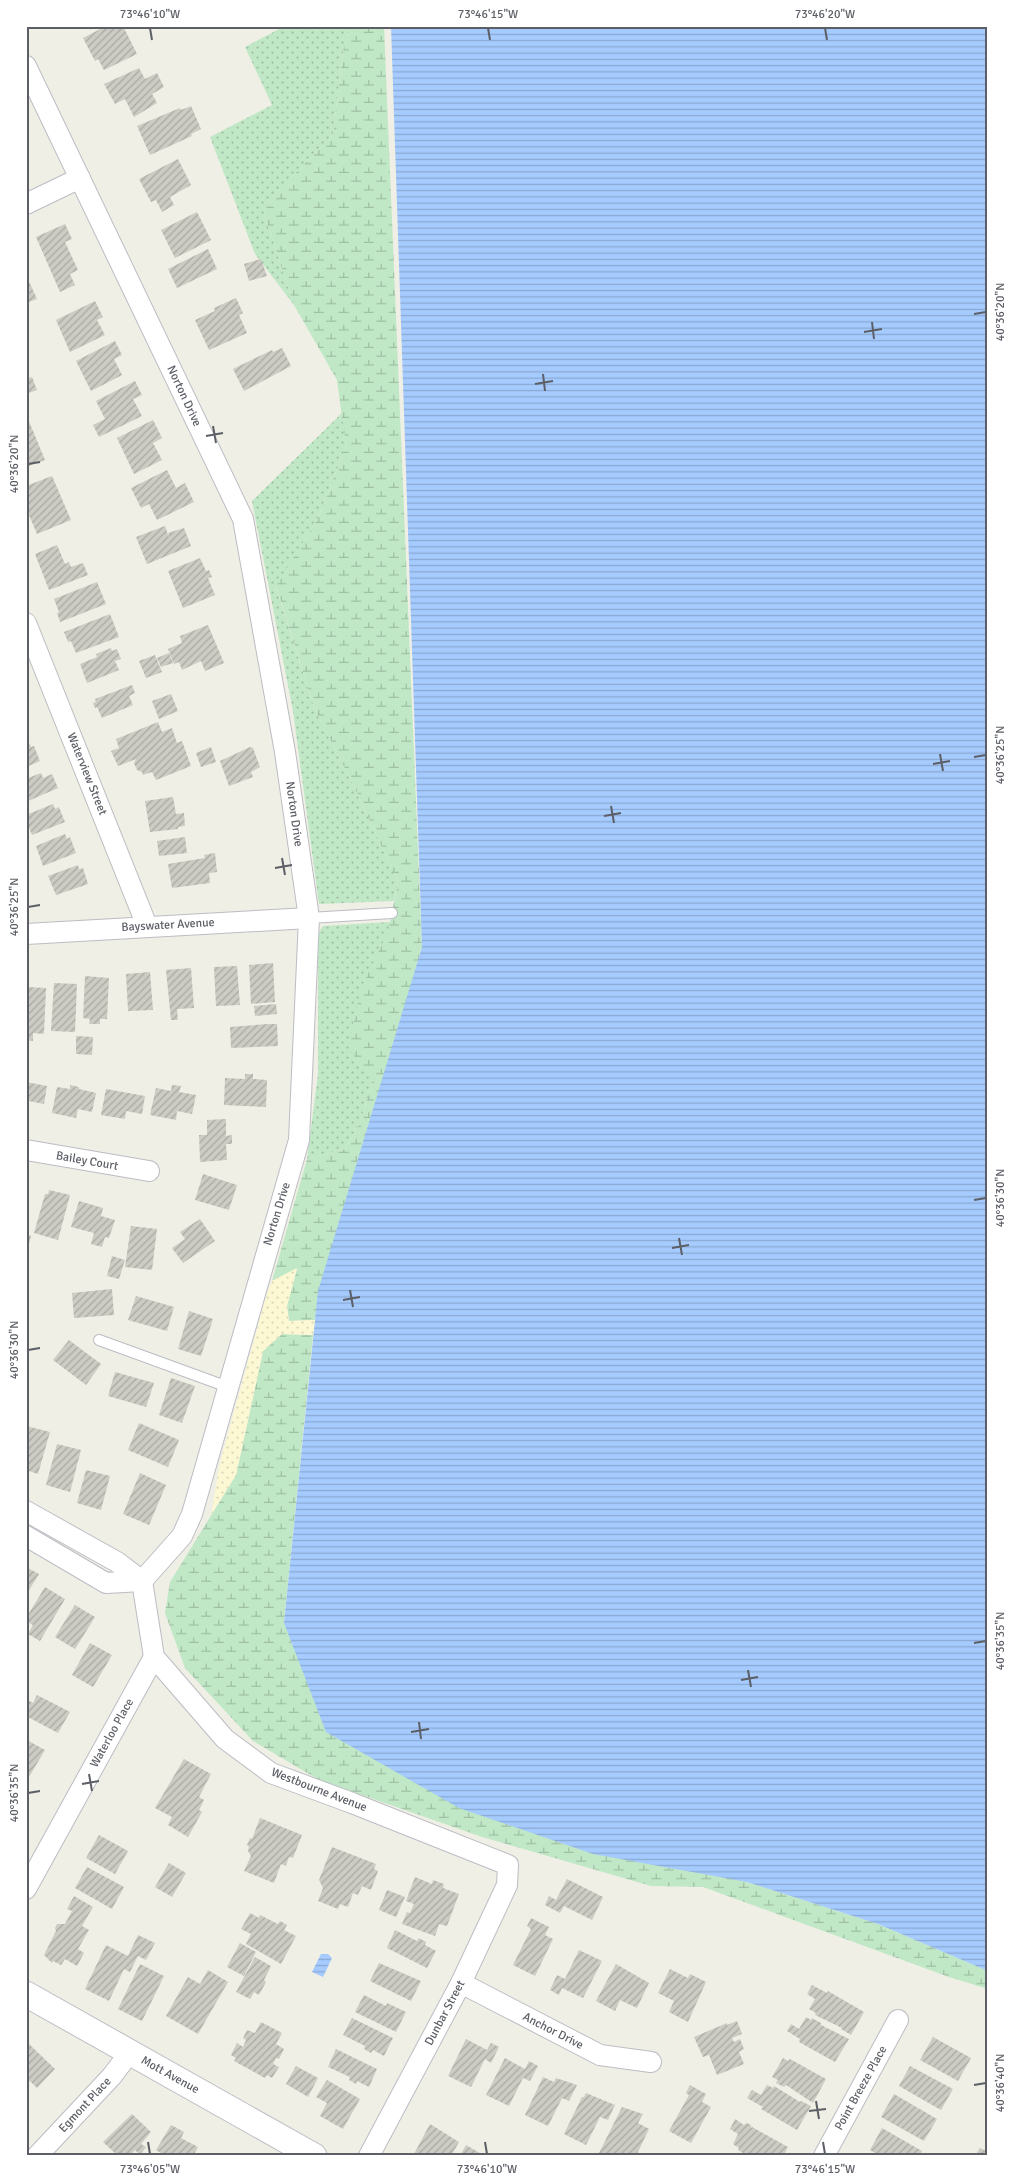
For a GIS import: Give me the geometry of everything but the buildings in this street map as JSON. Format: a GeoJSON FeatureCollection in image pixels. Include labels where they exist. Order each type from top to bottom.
{"type":"FeatureCollection","features":[{"type":"Feature","properties":{"kind":"street","name":"Norton Drive"},"geometry":{"type":"LineString","coordinates":[[26,66],[243,519],[285,752],[309,918],[299,1140],[194,1506],[182,1536],[142,1581]]}},
{"type":"Feature","properties":{"kind":"street"},"geometry":{"type":"LineString","coordinates":[[26,204],[80,178]]}},
{"type":"Feature","properties":{"kind":"street","name":"Waterview Street"},"geometry":{"type":"LineString","coordinates":[[26,623],[147,926]]}},
{"type":"Feature","properties":{"kind":"street","name":"Bayswater Avenue"},"geometry":{"type":"LineString","coordinates":[[26,934],[309,918]]}},
{"type":"Feature","properties":{"kind":"street","name":"Bailey Court"},"geometry":{"type":"LineString","coordinates":[[26,1150],[149,1171]]}},
{"type":"Feature","properties":{"kind":"street"},"geometry":{"type":"LineString","coordinates":[[26,1511],[117,1562],[142,1581],[154,1657]]}},
{"type":"Feature","properties":{"kind":"street"},"geometry":{"type":"LineString","coordinates":[[26,1536],[106,1583],[142,1581]]}},
{"type":"Feature","properties":{"kind":"street","name":"Westbourne Avenue"},"geometry":{"type":"LineString","coordinates":[[154,1657],[225,1740],[271,1773],[352,1802],[508,1864]]}},
{"type":"Feature","properties":{"kind":"street","name":"Waterloo Place"},"geometry":{"type":"LineString","coordinates":[[26,1889],[154,1657]]}},
{"type":"Feature","properties":{"kind":"street","name":"Dunbar Street"},"geometry":{"type":"LineString","coordinates":[[369,2156],[461,1983],[506,1885],[508,1864]]}},
{"type":"Feature","properties":{"kind":"street","name":"Anchor Drive"},"geometry":{"type":"LineString","coordinates":[[461,1983],[600,2055],[651,2062]]}},
{"type":"Feature","properties":{"kind":"street","name":"Mott Avenue"},"geometry":{"type":"LineString","coordinates":[[26,1994],[314,2156]]}},
{"type":"Feature","properties":{"kind":"street","name":"Point Breeze Place"},"geometry":{"type":"LineString","coordinates":[[824,2156],[898,2020]]}},
{"type":"Feature","properties":{"kind":"street","name":"Egmont Place"},"geometry":{"type":"LineString","coordinates":[[37,2156],[112,2076],[130,2052]]}},
{"type":"Feature","properties":{"kind":"lane"},"geometry":{"type":"LineString","coordinates":[[309,918],[392,913]]}},
{"type":"Feature","properties":{"kind":"lane"},"geometry":{"type":"LineString","coordinates":[[99,1340],[228,1387]]}},
{"type":"Feature","properties":{"kind":"green space"},"geometry":{"type":"Polygon","coordinates":[[[285,26],[350,26],[343,51],[333,135],[278,191],[264,214],[294,305],[255,254],[210,137],[272,105],[245,47],[285,26]]]}},
{"type":"Feature","properties":{"kind":"green space"},"geometry":{"type":"Polygon","coordinates":[[[350,26],[384,26],[422,947],[315,1320],[289,1321],[287,1306],[297,1269],[272,1281],[307,1159],[345,1149],[360,1123],[373,1080],[348,1048],[361,988],[388,932],[398,882],[351,780],[315,710],[276,586],[318,518],[346,447],[337,380],[294,305],[264,214],[278,191],[333,135],[343,51],[350,26]]]}},
{"type":"Feature","properties":{"kind":"green space"},"geometry":{"type":"Polygon","coordinates":[[[342,413],[346,447],[318,518],[276,587],[315,710],[351,780],[398,882],[394,901],[319,904],[293,711],[252,501],[342,413]]]}},
{"type":"Feature","properties":{"kind":"green space"},"geometry":{"type":"Polygon","coordinates":[[[390,922],[373,1080],[360,1123],[345,1149],[307,1159],[318,1074],[318,933],[323,926],[390,922]]]}},
{"type":"Feature","properties":{"kind":"green space"},"geometry":{"type":"Polygon","coordinates":[[[282,1334],[313,1335],[284,1623],[747,1882],[878,1924],[988,1971],[988,1989],[949,1977],[703,1887],[651,1886],[482,1837],[319,1780],[253,1741],[185,1668],[165,1613],[170,1582],[236,1475],[263,1351],[282,1334]]]}},
{"type":"Feature","properties":{"kind":"sand"},"geometry":{"type":"Polygon","coordinates":[[[297,1268],[287,1306],[289,1321],[315,1320],[313,1335],[282,1334],[263,1351],[236,1475],[211,1515],[220,1463],[267,1293],[272,1281],[297,1268]]]}},
{"type":"Feature","properties":{"kind":"water"},"geometry":{"type":"Polygon","coordinates":[[[391,26],[988,26],[988,1971],[878,1924],[747,1882],[593,1854],[459,1808],[326,1732],[284,1623],[318,1291],[422,947],[391,26]]]}},
{"type":"Feature","properties":{"kind":"water"},"geometry":{"type":"Polygon","coordinates":[[[321,1954],[328,1954],[332,1958],[323,1977],[312,1972],[321,1954]]]}}]}
